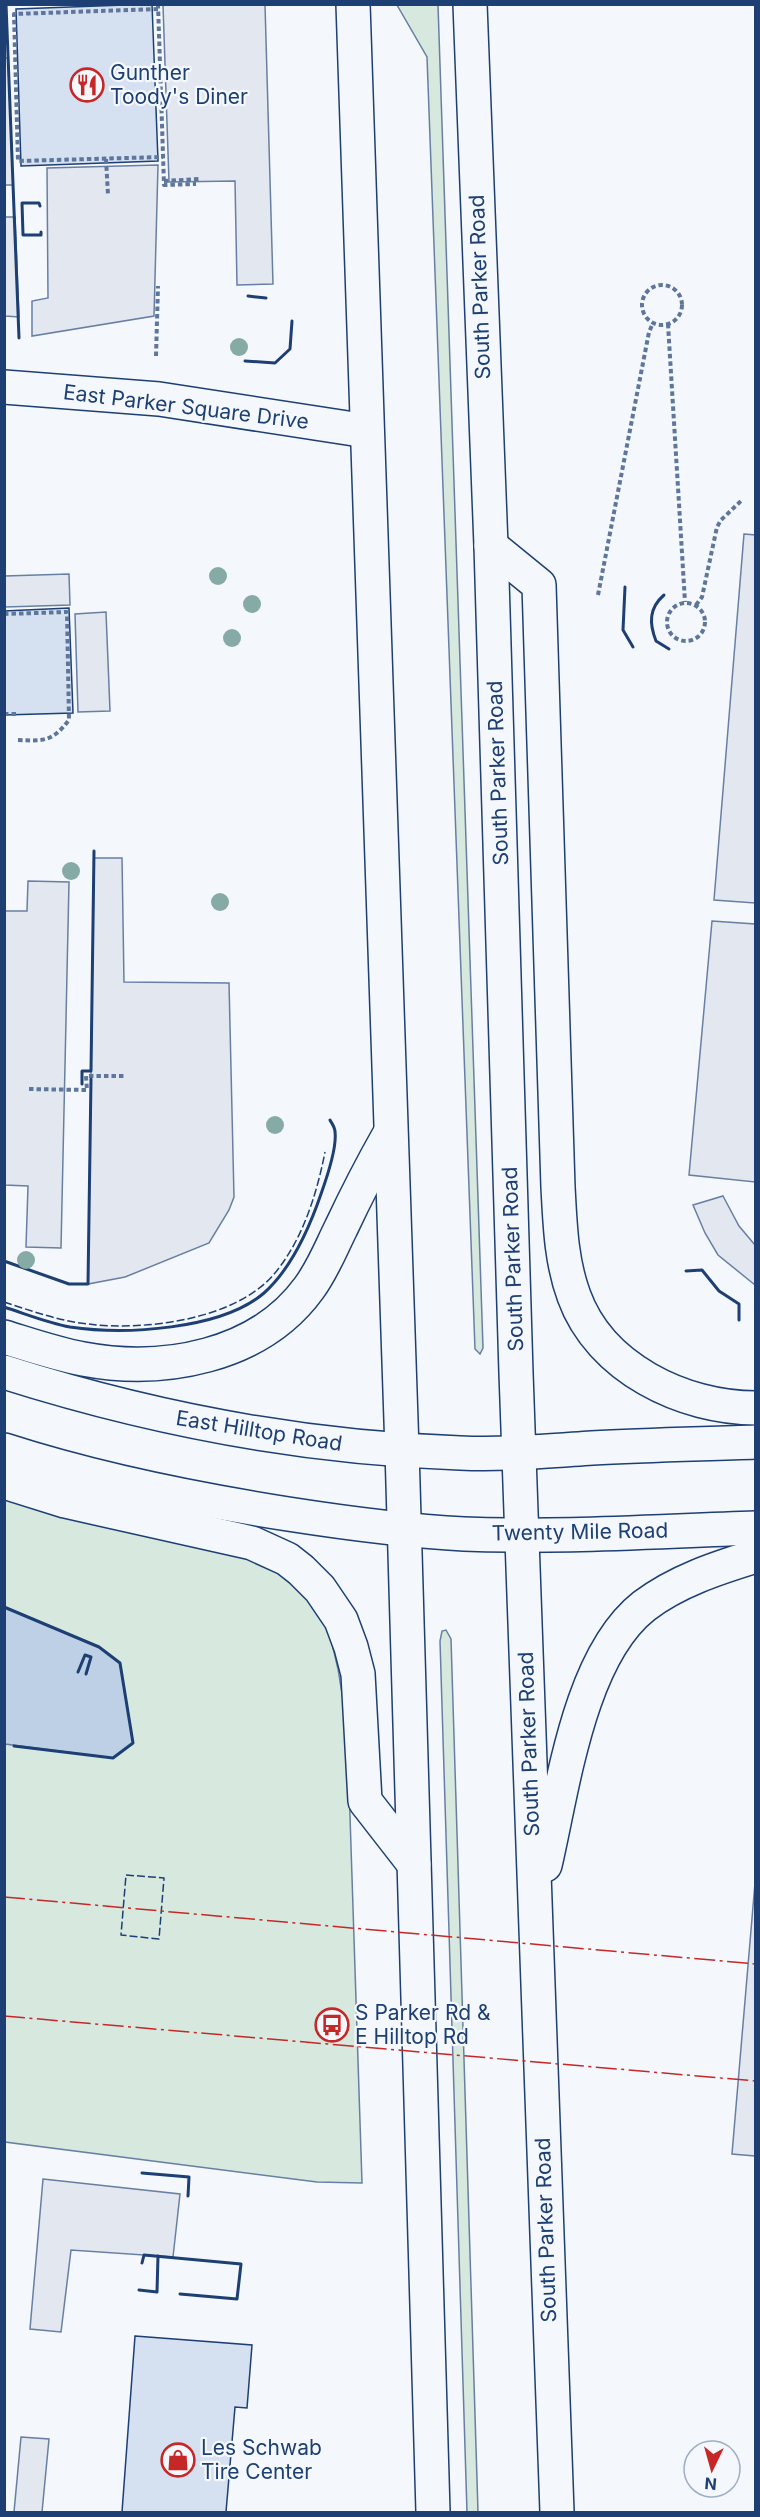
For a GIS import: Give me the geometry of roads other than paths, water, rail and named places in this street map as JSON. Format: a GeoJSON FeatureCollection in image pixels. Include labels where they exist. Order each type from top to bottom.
{"type":"FeatureCollection","features":[{"type":"Feature","properties":{"kind":"main road"},"geometry":{"type":"LineString","coordinates":[[352,4],[402,1450],[433,2512]]}},
{"type":"Feature","properties":{"kind":"main road","name":"South Parker Road"},"geometry":{"type":"LineString","coordinates":[[470,4],[491,546],[519,1453],[557,2512]]}},
{"type":"Feature","properties":{"kind":"main road","name":"East Parker Square Drive"},"geometry":{"type":"LineString","coordinates":[[4,387],[159,399],[367,431]]}},
{"type":"Feature","properties":{"kind":"main road"},"geometry":{"type":"LineString","coordinates":[[491,546],[539,585],[558,1187],[562,1244],[571,1288],[592,1331],[616,1357],[638,1373],[685,1396],[713,1404],[756,1408]]}},
{"type":"Feature","properties":{"kind":"main road"},"geometry":{"type":"LineString","coordinates":[[4,1337],[82,1359],[125,1364],[167,1363],[202,1356],[254,1337],[294,1307],[310,1287],[325,1263],[390,1133]]}},
{"type":"Feature","properties":{"kind":"main road","name":"East Hilltop Road"},"geometry":{"type":"LineString","coordinates":[[4,1372],[128,1408],[214,1427],[402,1450],[519,1453]]}},
{"type":"Feature","properties":{"kind":"main road"},"geometry":{"type":"LineString","coordinates":[[519,1453],[756,1442]]}},
{"type":"Feature","properties":{"kind":"main road"},"geometry":{"type":"LineString","coordinates":[[4,1450],[113,1481],[196,1500],[404,1528]]}},
{"type":"Feature","properties":{"kind":"main road"},"geometry":{"type":"LineString","coordinates":[[4,1482],[64,1501],[252,1543],[287,1559],[307,1576],[320,1589],[340,1620],[358,1674],[365,1801],[414,1864]]}},
{"type":"Feature","properties":{"kind":"main road","name":"Twenty Mile Road"},"geometry":{"type":"LineString","coordinates":[[404,1528],[465,1534],[756,1528]]}},
{"type":"Feature","properties":{"kind":"main road"},"geometry":{"type":"LineString","coordinates":[[535,1911],[575,1733],[602,1657],[615,1637],[644,1606],[701,1574],[756,1556]]}},
{"type":"Feature","properties":{"kind":"water"},"geometry":{"type":"Polygon","coordinates":[[[5,1607],[99,1647],[120,1663],[133,1743],[113,1758],[5,1744],[5,1607]]]}},
{"type":"Feature","properties":{"kind":"place","name":"Gunther Toody's Diner"},"geometry":{"type":"Point","coordinates":[87,85]}},
{"type":"Feature","properties":{"kind":"place","name":"S Parker Rd & E Hilltop Rd"},"geometry":{"type":"Point","coordinates":[332,2025]}},
{"type":"Feature","properties":{"kind":"place","name":"Les Schwab Tire Center"},"geometry":{"type":"Point","coordinates":[178,2460]}}]}
